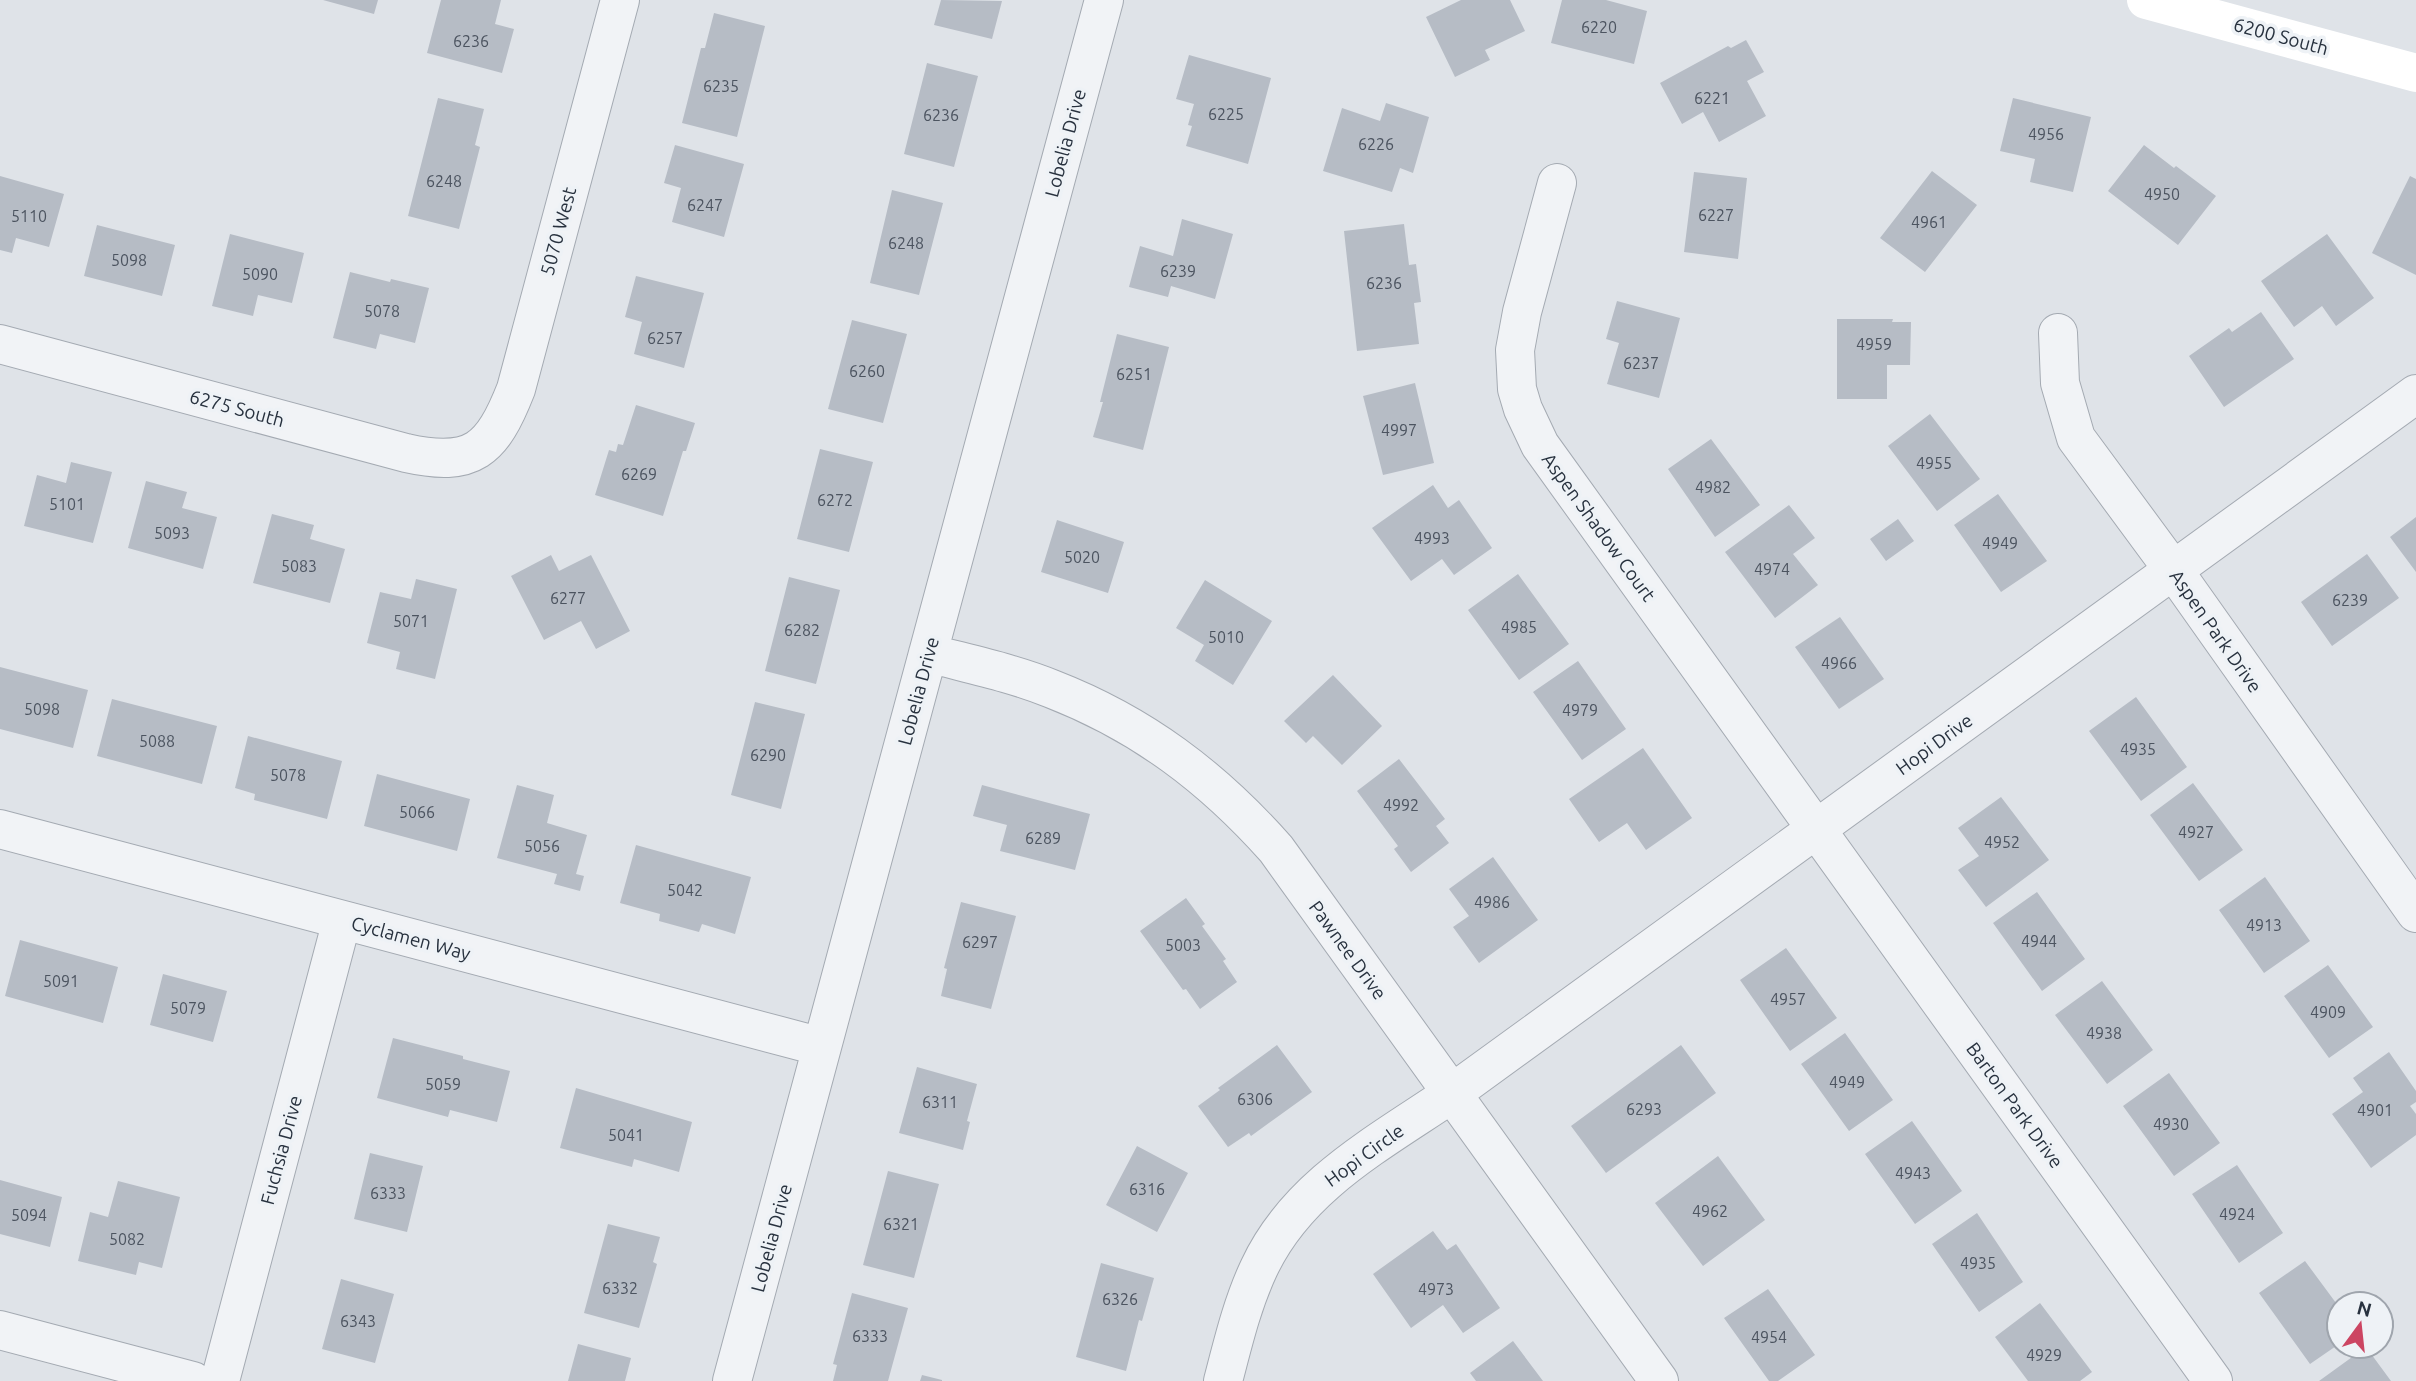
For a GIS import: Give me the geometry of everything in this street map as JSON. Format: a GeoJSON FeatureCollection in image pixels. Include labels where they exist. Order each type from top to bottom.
{"type":"FeatureCollection","features":[{"type":"Feature","properties":{"kind":"main road","name":"6200 South"},"geometry":{"type":"LineString","coordinates":[[2146,0],[2416,73]]}},
{"type":"Feature","properties":{"kind":"street","name":"5070 West"},"geometry":{"type":"LineString","coordinates":[[475,452],[491,438],[502,423],[516,389],[620,0]]}},
{"type":"Feature","properties":{"kind":"street","name":"Lobelia Drive"},"geometry":{"type":"LineString","coordinates":[[732,1381],[1104,0]]}},
{"type":"Feature","properties":{"kind":"street","name":"Aspen Shadow Court"},"geometry":{"type":"LineString","coordinates":[[1557,183],[1516,341],[1515,370],[1523,409],[1540,445],[1817,829]]}},
{"type":"Feature","properties":{"kind":"street","name":"Aspen Park Drive"},"geometry":{"type":"LineString","coordinates":[[2057,333],[2060,383],[2076,438],[2174,571],[2416,913]]}},
{"type":"Feature","properties":{"kind":"street","name":"6275 South"},"geometry":{"type":"LineString","coordinates":[[0,344],[422,457],[458,457],[475,452]]}},
{"type":"Feature","properties":{"kind":"street","name":"Hopi Drive"},"geometry":{"type":"LineString","coordinates":[[1451,1094],[2416,394]]}},
{"type":"Feature","properties":{"kind":"street","name":"Pawnee Drive"},"geometry":{"type":"LineString","coordinates":[[928,653],[1049,687],[1092,706],[1134,728],[1210,782],[1245,814],[1276,849],[1659,1381]]}},
{"type":"Feature","properties":{"kind":"street","name":"Barton Park Drive"},"geometry":{"type":"LineString","coordinates":[[1817,829],[2213,1381]]}},
{"type":"Feature","properties":{"kind":"street","name":"Cyclamen Way"},"geometry":{"type":"LineString","coordinates":[[0,830],[822,1046]]}},
{"type":"Feature","properties":{"kind":"street","name":"Fuchsia Drive"},"geometry":{"type":"LineString","coordinates":[[220,1381],[342,920]]}},
{"type":"Feature","properties":{"kind":"street","name":"Hopi Circle"},"geometry":{"type":"LineString","coordinates":[[1223,1381],[1248,1292],[1273,1242],[1292,1217],[1312,1193],[1336,1172],[1451,1094]]}},
{"type":"Feature","properties":{"kind":"street"},"geometry":{"type":"LineString","coordinates":[[0,1330],[193,1381]]}},
{"type":"Feature","properties":{"kind":"building"},"geometry":{"type":"Polygon","coordinates":[[[323,0],[378,0],[374,14],[323,0]]]}},
{"type":"Feature","properties":{"kind":"building"},"geometry":{"type":"Polygon","coordinates":[[[441,0],[501,0],[495,24],[514,29],[502,73],[427,53],[441,0]]]}},
{"type":"Feature","properties":{"kind":"building"},"geometry":{"type":"Polygon","coordinates":[[[941,0],[1002,1],[992,39],[934,25],[941,0]]]}},
{"type":"Feature","properties":{"kind":"building"},"geometry":{"type":"Polygon","coordinates":[[[1461,0],[1510,0],[1525,31],[1485,50],[1490,60],[1455,77],[1426,17],[1461,0]]]}},
{"type":"Feature","properties":{"kind":"building"},"geometry":{"type":"Polygon","coordinates":[[[1562,0],[1606,0],[1647,11],[1634,64],[1551,43],[1562,0]]]}},
{"type":"Feature","properties":{"kind":"building"},"geometry":{"type":"Polygon","coordinates":[[[714,13],[765,26],[737,137],[682,123],[701,48],[705,48],[714,13]]]}},
{"type":"Feature","properties":{"kind":"building"},"geometry":{"type":"Polygon","coordinates":[[[1746,40],[1764,72],[1747,81],[1766,116],[1719,142],[1703,112],[1682,124],[1660,83],[1728,46],[1731,48],[1746,40]]]}},
{"type":"Feature","properties":{"kind":"building"},"geometry":{"type":"Polygon","coordinates":[[[1189,55],[1271,78],[1248,164],[1186,146],[1192,126],[1188,125],[1194,104],[1176,99],[1189,55]]]}},
{"type":"Feature","properties":{"kind":"building"},"geometry":{"type":"Polygon","coordinates":[[[927,63],[978,76],[954,167],[904,154],[927,63]]]}},
{"type":"Feature","properties":{"kind":"building"},"geometry":{"type":"Polygon","coordinates":[[[438,98],[484,109],[475,145],[480,147],[459,229],[408,216],[438,98]]]}},
{"type":"Feature","properties":{"kind":"building"},"geometry":{"type":"Polygon","coordinates":[[[2013,98],[2091,117],[2073,192],[2030,182],[2035,159],[2000,151],[2013,98]]]}},
{"type":"Feature","properties":{"kind":"building"},"geometry":{"type":"Polygon","coordinates":[[[1386,103],[1429,117],[1413,173],[1400,168],[1392,192],[1323,171],[1342,108],[1380,121],[1386,103]]]}},
{"type":"Feature","properties":{"kind":"building"},"geometry":{"type":"Polygon","coordinates":[[[675,145],[744,164],[724,237],[672,222],[681,188],[664,183],[675,145]]]}},
{"type":"Feature","properties":{"kind":"building"},"geometry":{"type":"Polygon","coordinates":[[[2144,145],[2216,196],[2178,245],[2108,191],[2144,145]]]}},
{"type":"Feature","properties":{"kind":"building"},"geometry":{"type":"Polygon","coordinates":[[[1932,171],[1977,205],[1925,272],[1880,238],[1932,171]]]}},
{"type":"Feature","properties":{"kind":"building"},"geometry":{"type":"Polygon","coordinates":[[[1694,172],[1747,178],[1738,259],[1684,252],[1694,172]]]}},
{"type":"Feature","properties":{"kind":"building"},"geometry":{"type":"Polygon","coordinates":[[[0,176],[64,194],[49,247],[16,238],[12,253],[0,250],[0,176]]]}},
{"type":"Feature","properties":{"kind":"building"},"geometry":{"type":"Polygon","coordinates":[[[2410,176],[2416,179],[2416,275],[2372,253],[2410,176]]]}},
{"type":"Feature","properties":{"kind":"building"},"geometry":{"type":"Polygon","coordinates":[[[892,190],[943,203],[919,295],[870,283],[892,190]]]}},
{"type":"Feature","properties":{"kind":"building"},"geometry":{"type":"Polygon","coordinates":[[[1182,219],[1233,234],[1215,299],[1171,286],[1168,297],[1129,287],[1140,246],[1173,256],[1182,219]]]}},
{"type":"Feature","properties":{"kind":"building"},"geometry":{"type":"Polygon","coordinates":[[[1404,224],[1409,265],[1416,264],[1421,302],[1414,303],[1419,344],[1357,351],[1344,231],[1404,224]]]}},
{"type":"Feature","properties":{"kind":"building"},"geometry":{"type":"Polygon","coordinates":[[[97,225],[175,245],[162,296],[84,276],[97,225]]]}},
{"type":"Feature","properties":{"kind":"building"},"geometry":{"type":"Polygon","coordinates":[[[230,234],[304,253],[292,303],[258,295],[253,316],[212,306],[230,234]]]}},
{"type":"Feature","properties":{"kind":"building"},"geometry":{"type":"Polygon","coordinates":[[[2327,234],[2374,298],[2336,326],[2322,306],[2294,327],[2261,281],[2327,234]]]}},
{"type":"Feature","properties":{"kind":"building"},"geometry":{"type":"Polygon","coordinates":[[[350,272],[429,288],[415,343],[380,334],[376,349],[333,338],[350,272]]]}},
{"type":"Feature","properties":{"kind":"building"},"geometry":{"type":"Polygon","coordinates":[[[636,276],[704,293],[684,368],[634,354],[642,322],[625,317],[636,276]]]}},
{"type":"Feature","properties":{"kind":"building"},"geometry":{"type":"Polygon","coordinates":[[[1617,301],[1680,318],[1659,398],[1607,384],[1619,343],[1606,339],[1617,301]]]}},
{"type":"Feature","properties":{"kind":"building"},"geometry":{"type":"Polygon","coordinates":[[[2261,312],[2294,359],[2224,407],[2189,356],[2229,328],[2232,332],[2261,312]]]}},
{"type":"Feature","properties":{"kind":"building"},"geometry":{"type":"Polygon","coordinates":[[[1837,319],[1893,319],[1892,322],[1911,322],[1910,365],[1887,365],[1887,399],[1837,399],[1837,319]]]}},
{"type":"Feature","properties":{"kind":"building"},"geometry":{"type":"Polygon","coordinates":[[[852,320],[907,334],[883,423],[828,409],[852,320]]]}},
{"type":"Feature","properties":{"kind":"building"},"geometry":{"type":"Polygon","coordinates":[[[1117,334],[1169,347],[1143,450],[1093,437],[1117,334]]]}},
{"type":"Feature","properties":{"kind":"building"},"geometry":{"type":"Polygon","coordinates":[[[1415,383],[1434,463],[1383,475],[1363,396],[1415,383]]]}},
{"type":"Feature","properties":{"kind":"building"},"geometry":{"type":"Polygon","coordinates":[[[636,405],[695,423],[686,451],[683,451],[663,516],[595,495],[609,450],[616,452],[618,444],[623,445],[636,405]]]}},
{"type":"Feature","properties":{"kind":"building"},"geometry":{"type":"Polygon","coordinates":[[[1930,414],[1980,479],[1937,511],[1888,446],[1930,414]]]}},
{"type":"Feature","properties":{"kind":"building"},"geometry":{"type":"Polygon","coordinates":[[[1711,439],[1760,505],[1715,537],[1668,469],[1711,439]]]}},
{"type":"Feature","properties":{"kind":"building"},"geometry":{"type":"Polygon","coordinates":[[[820,449],[873,462],[849,552],[797,539],[820,449]]]}},
{"type":"Feature","properties":{"kind":"building"},"geometry":{"type":"Polygon","coordinates":[[[71,462],[112,472],[93,543],[24,526],[37,475],[66,483],[71,462]]]}},
{"type":"Feature","properties":{"kind":"building"},"geometry":{"type":"Polygon","coordinates":[[[146,481],[187,492],[182,508],[217,517],[203,569],[128,548],[146,481]]]}},
{"type":"Feature","properties":{"kind":"building"},"geometry":{"type":"Polygon","coordinates":[[[1433,485],[1448,508],[1459,500],[1492,548],[1454,575],[1442,559],[1411,581],[1372,528],[1433,485]]]}},
{"type":"Feature","properties":{"kind":"building"},"geometry":{"type":"Polygon","coordinates":[[[1998,494],[2047,561],[2001,592],[1954,525],[1998,494]]]}},
{"type":"Feature","properties":{"kind":"building"},"geometry":{"type":"Polygon","coordinates":[[[1789,505],[1815,538],[1793,554],[1818,585],[1775,618],[1725,552],[1789,505]]]}},
{"type":"Feature","properties":{"kind":"building"},"geometry":{"type":"Polygon","coordinates":[[[272,514],[314,525],[310,539],[345,549],[330,603],[253,583],[272,514]]]}},
{"type":"Feature","properties":{"kind":"building"},"geometry":{"type":"Polygon","coordinates":[[[2416,517],[2416,572],[2390,537],[2416,517]]]}},
{"type":"Feature","properties":{"kind":"building"},"geometry":{"type":"Polygon","coordinates":[[[1898,519],[1914,541],[1886,561],[1870,539],[1898,519]]]}},
{"type":"Feature","properties":{"kind":"building"},"geometry":{"type":"Polygon","coordinates":[[[1057,520],[1124,542],[1108,593],[1041,572],[1057,520]]]}},
{"type":"Feature","properties":{"kind":"building"},"geometry":{"type":"Polygon","coordinates":[[[2367,554],[2399,598],[2332,646],[2301,602],[2367,554]]]}},
{"type":"Feature","properties":{"kind":"building"},"geometry":{"type":"Polygon","coordinates":[[[551,555],[559,571],[591,555],[630,631],[596,649],[581,621],[544,640],[511,576],[551,555]]]}},
{"type":"Feature","properties":{"kind":"building"},"geometry":{"type":"Polygon","coordinates":[[[1518,574],[1569,644],[1519,680],[1468,610],[1518,574]]]}},
{"type":"Feature","properties":{"kind":"building"},"geometry":{"type":"Polygon","coordinates":[[[789,577],[840,590],[816,684],[765,671],[789,577]]]}},
{"type":"Feature","properties":{"kind":"building"},"geometry":{"type":"Polygon","coordinates":[[[416,579],[457,589],[435,679],[396,669],[400,652],[367,643],[380,592],[411,599],[416,579]]]}},
{"type":"Feature","properties":{"kind":"building"},"geometry":{"type":"Polygon","coordinates":[[[1205,580],[1272,621],[1233,685],[1195,661],[1204,645],[1176,628],[1205,580]]]}},
{"type":"Feature","properties":{"kind":"building"},"geometry":{"type":"Polygon","coordinates":[[[1840,617],[1884,679],[1839,709],[1795,647],[1840,617]]]}},
{"type":"Feature","properties":{"kind":"building"},"geometry":{"type":"Polygon","coordinates":[[[1578,661],[1626,729],[1582,760],[1533,692],[1578,661]]]}},
{"type":"Feature","properties":{"kind":"building"},"geometry":{"type":"Polygon","coordinates":[[[0,667],[88,690],[73,748],[0,729],[0,667]]]}},
{"type":"Feature","properties":{"kind":"building"},"geometry":{"type":"Polygon","coordinates":[[[1333,675],[1382,726],[1342,765],[1313,736],[1306,743],[1284,721],[1333,675]]]}},
{"type":"Feature","properties":{"kind":"building"},"geometry":{"type":"Polygon","coordinates":[[[2136,697],[2187,767],[2141,801],[2089,731],[2136,697]]]}},
{"type":"Feature","properties":{"kind":"building"},"geometry":{"type":"Polygon","coordinates":[[[112,699],[217,726],[202,784],[97,756],[112,699]]]}},
{"type":"Feature","properties":{"kind":"building"},"geometry":{"type":"Polygon","coordinates":[[[755,702],[805,714],[781,809],[731,795],[755,702]]]}},
{"type":"Feature","properties":{"kind":"building"},"geometry":{"type":"Polygon","coordinates":[[[248,736],[342,761],[327,819],[254,800],[255,794],[235,788],[248,736]]]}},
{"type":"Feature","properties":{"kind":"building"},"geometry":{"type":"Polygon","coordinates":[[[1643,748],[1692,818],[1646,850],[1627,823],[1599,842],[1569,799],[1643,748]]]}},
{"type":"Feature","properties":{"kind":"building"},"geometry":{"type":"Polygon","coordinates":[[[1399,759],[1445,819],[1436,826],[1449,843],[1411,872],[1394,849],[1398,846],[1357,791],[1399,759]]]}},
{"type":"Feature","properties":{"kind":"building"},"geometry":{"type":"Polygon","coordinates":[[[377,774],[470,799],[457,851],[364,826],[377,774]]]}},
{"type":"Feature","properties":{"kind":"building"},"geometry":{"type":"Polygon","coordinates":[[[2193,783],[2243,850],[2199,881],[2150,815],[2193,783]]]}},
{"type":"Feature","properties":{"kind":"building"},"geometry":{"type":"Polygon","coordinates":[[[517,785],[554,795],[547,823],[587,835],[576,874],[584,876],[580,891],[554,884],[557,874],[497,858],[517,785]]]}},
{"type":"Feature","properties":{"kind":"building"},"geometry":{"type":"Polygon","coordinates":[[[982,785],[1090,814],[1075,870],[1000,851],[1007,825],[973,816],[982,785]]]}},
{"type":"Feature","properties":{"kind":"building"},"geometry":{"type":"Polygon","coordinates":[[[2001,797],[2049,860],[1986,907],[1958,870],[1979,856],[1958,828],[2001,797]]]}},
{"type":"Feature","properties":{"kind":"building"},"geometry":{"type":"Polygon","coordinates":[[[636,845],[751,877],[735,934],[702,924],[699,932],[659,921],[660,914],[620,903],[636,845]]]}},
{"type":"Feature","properties":{"kind":"building"},"geometry":{"type":"Polygon","coordinates":[[[1493,857],[1538,920],[1479,963],[1453,927],[1469,916],[1449,889],[1493,857]]]}},
{"type":"Feature","properties":{"kind":"building"},"geometry":{"type":"Polygon","coordinates":[[[2265,877],[2310,941],[2264,973],[2219,910],[2265,877]]]}},
{"type":"Feature","properties":{"kind":"building"},"geometry":{"type":"Polygon","coordinates":[[[2037,892],[2085,959],[2042,991],[1993,923],[2037,892]]]}},
{"type":"Feature","properties":{"kind":"building"},"geometry":{"type":"Polygon","coordinates":[[[1186,898],[1205,924],[1202,926],[1226,959],[1223,961],[1237,982],[1200,1009],[1140,931],[1186,898]]]}},
{"type":"Feature","properties":{"kind":"building"},"geometry":{"type":"Polygon","coordinates":[[[961,902],[1016,916],[991,1009],[941,996],[947,969],[944,968],[961,902]]]}},
{"type":"Feature","properties":{"kind":"building"},"geometry":{"type":"Polygon","coordinates":[[[20,940],[118,967],[103,1023],[5,996],[20,940]]]}},
{"type":"Feature","properties":{"kind":"building"},"geometry":{"type":"Polygon","coordinates":[[[1786,948],[1837,1018],[1790,1051],[1740,980],[1786,948]]]}},
{"type":"Feature","properties":{"kind":"building"},"geometry":{"type":"Polygon","coordinates":[[[2328,965],[2373,1027],[2329,1058],[2284,996],[2328,965]]]}},
{"type":"Feature","properties":{"kind":"building"},"geometry":{"type":"Polygon","coordinates":[[[163,974],[227,991],[213,1042],[150,1025],[163,974]]]}},
{"type":"Feature","properties":{"kind":"building"},"geometry":{"type":"Polygon","coordinates":[[[2102,981],[2153,1050],[2107,1084],[2055,1015],[2102,981]]]}},
{"type":"Feature","properties":{"kind":"building"},"geometry":{"type":"Polygon","coordinates":[[[1845,1033],[1893,1100],[1849,1131],[1801,1064],[1845,1033]]]}},
{"type":"Feature","properties":{"kind":"building"},"geometry":{"type":"Polygon","coordinates":[[[393,1038],[510,1071],[497,1122],[450,1110],[448,1117],[377,1098],[393,1038]]]}},
{"type":"Feature","properties":{"kind":"building"},"geometry":{"type":"Polygon","coordinates":[[[1277,1045],[1312,1092],[1251,1136],[1249,1133],[1228,1147],[1198,1106],[1277,1045]]]}},
{"type":"Feature","properties":{"kind":"building"},"geometry":{"type":"Polygon","coordinates":[[[1681,1045],[1716,1093],[1606,1173],[1571,1126],[1681,1045]]]}},
{"type":"Feature","properties":{"kind":"building"},"geometry":{"type":"Polygon","coordinates":[[[2389,1052],[2416,1091],[2416,1102],[2410,1106],[2416,1114],[2416,1135],[2371,1168],[2332,1114],[2363,1092],[2353,1078],[2389,1052]]]}},
{"type":"Feature","properties":{"kind":"building"},"geometry":{"type":"Polygon","coordinates":[[[917,1067],[977,1084],[967,1121],[970,1122],[963,1150],[899,1133],[917,1067]]]}},
{"type":"Feature","properties":{"kind":"building"},"geometry":{"type":"Polygon","coordinates":[[[2169,1073],[2220,1143],[2174,1176],[2123,1106],[2169,1073]]]}},
{"type":"Feature","properties":{"kind":"building"},"geometry":{"type":"Polygon","coordinates":[[[576,1088],[692,1122],[679,1172],[634,1159],[632,1167],[560,1148],[576,1088]]]}},
{"type":"Feature","properties":{"kind":"building"},"geometry":{"type":"Polygon","coordinates":[[[1912,1121],[1962,1191],[1915,1224],[1865,1154],[1912,1121]]]}},
{"type":"Feature","properties":{"kind":"building"},"geometry":{"type":"Polygon","coordinates":[[[1137,1146],[1188,1173],[1157,1232],[1106,1205],[1137,1146]]]}},
{"type":"Feature","properties":{"kind":"building"},"geometry":{"type":"Polygon","coordinates":[[[370,1153],[423,1166],[407,1232],[354,1219],[370,1153]]]}},
{"type":"Feature","properties":{"kind":"building"},"geometry":{"type":"Polygon","coordinates":[[[1718,1156],[1765,1220],[1703,1266],[1655,1203],[1718,1156]]]}},
{"type":"Feature","properties":{"kind":"building"},"geometry":{"type":"Polygon","coordinates":[[[2237,1165],[2283,1233],[2239,1263],[2192,1194],[2237,1165]]]}},
{"type":"Feature","properties":{"kind":"building"},"geometry":{"type":"Polygon","coordinates":[[[888,1171],[939,1184],[914,1278],[863,1265],[888,1171]]]}},
{"type":"Feature","properties":{"kind":"building"},"geometry":{"type":"Polygon","coordinates":[[[0,1180],[62,1197],[50,1247],[0,1234],[0,1180]]]}},
{"type":"Feature","properties":{"kind":"building"},"geometry":{"type":"Polygon","coordinates":[[[118,1181],[180,1197],[162,1268],[139,1262],[136,1275],[78,1261],[90,1212],[108,1217],[118,1181]]]}},
{"type":"Feature","properties":{"kind":"building"},"geometry":{"type":"Polygon","coordinates":[[[1977,1213],[2023,1282],[1979,1312],[1932,1244],[1977,1213]]]}},
{"type":"Feature","properties":{"kind":"building"},"geometry":{"type":"Polygon","coordinates":[[[608,1224],[660,1237],[653,1262],[657,1264],[639,1328],[584,1313],[608,1224]]]}},
{"type":"Feature","properties":{"kind":"building"},"geometry":{"type":"Polygon","coordinates":[[[1433,1231],[1447,1250],[1456,1244],[1500,1308],[1463,1333],[1443,1305],[1411,1328],[1373,1274],[1433,1231]]]}},
{"type":"Feature","properties":{"kind":"building"},"geometry":{"type":"Polygon","coordinates":[[[2305,1261],[2326,1290],[2325,1354],[2310,1364],[2259,1293],[2305,1261]]]}},
{"type":"Feature","properties":{"kind":"building"},"geometry":{"type":"Polygon","coordinates":[[[1101,1263],[1154,1278],[1142,1321],[1139,1320],[1126,1371],[1076,1357],[1101,1263]]]}},
{"type":"Feature","properties":{"kind":"building"},"geometry":{"type":"Polygon","coordinates":[[[341,1279],[394,1294],[375,1363],[322,1349],[341,1279]]]}},
{"type":"Feature","properties":{"kind":"building"},"geometry":{"type":"Polygon","coordinates":[[[1768,1289],[1815,1355],[1778,1381],[1769,1381],[1724,1318],[1768,1289]]]}},
{"type":"Feature","properties":{"kind":"building"},"geometry":{"type":"Polygon","coordinates":[[[852,1293],[908,1308],[888,1381],[833,1381],[837,1365],[833,1364],[852,1293]]]}},
{"type":"Feature","properties":{"kind":"building"},"geometry":{"type":"Polygon","coordinates":[[[2040,1303],[2092,1372],[2080,1381],[2028,1381],[1995,1337],[2040,1303]]]}},
{"type":"Feature","properties":{"kind":"building"},"geometry":{"type":"Polygon","coordinates":[[[1513,1341],[1543,1381],[1476,1381],[1470,1373],[1513,1341]]]}},
{"type":"Feature","properties":{"kind":"building"},"geometry":{"type":"Polygon","coordinates":[[[578,1344],[631,1358],[625,1381],[568,1381],[578,1344]]]}},
{"type":"Feature","properties":{"kind":"building"},"geometry":{"type":"Polygon","coordinates":[[[2348,1360],[2376,1360],[2391,1381],[2319,1381],[2348,1360]]]}},
{"type":"Feature","properties":{"kind":"building"},"geometry":{"type":"Polygon","coordinates":[[[922,1375],[942,1380],[942,1381],[920,1381],[922,1375]]]}}]}
